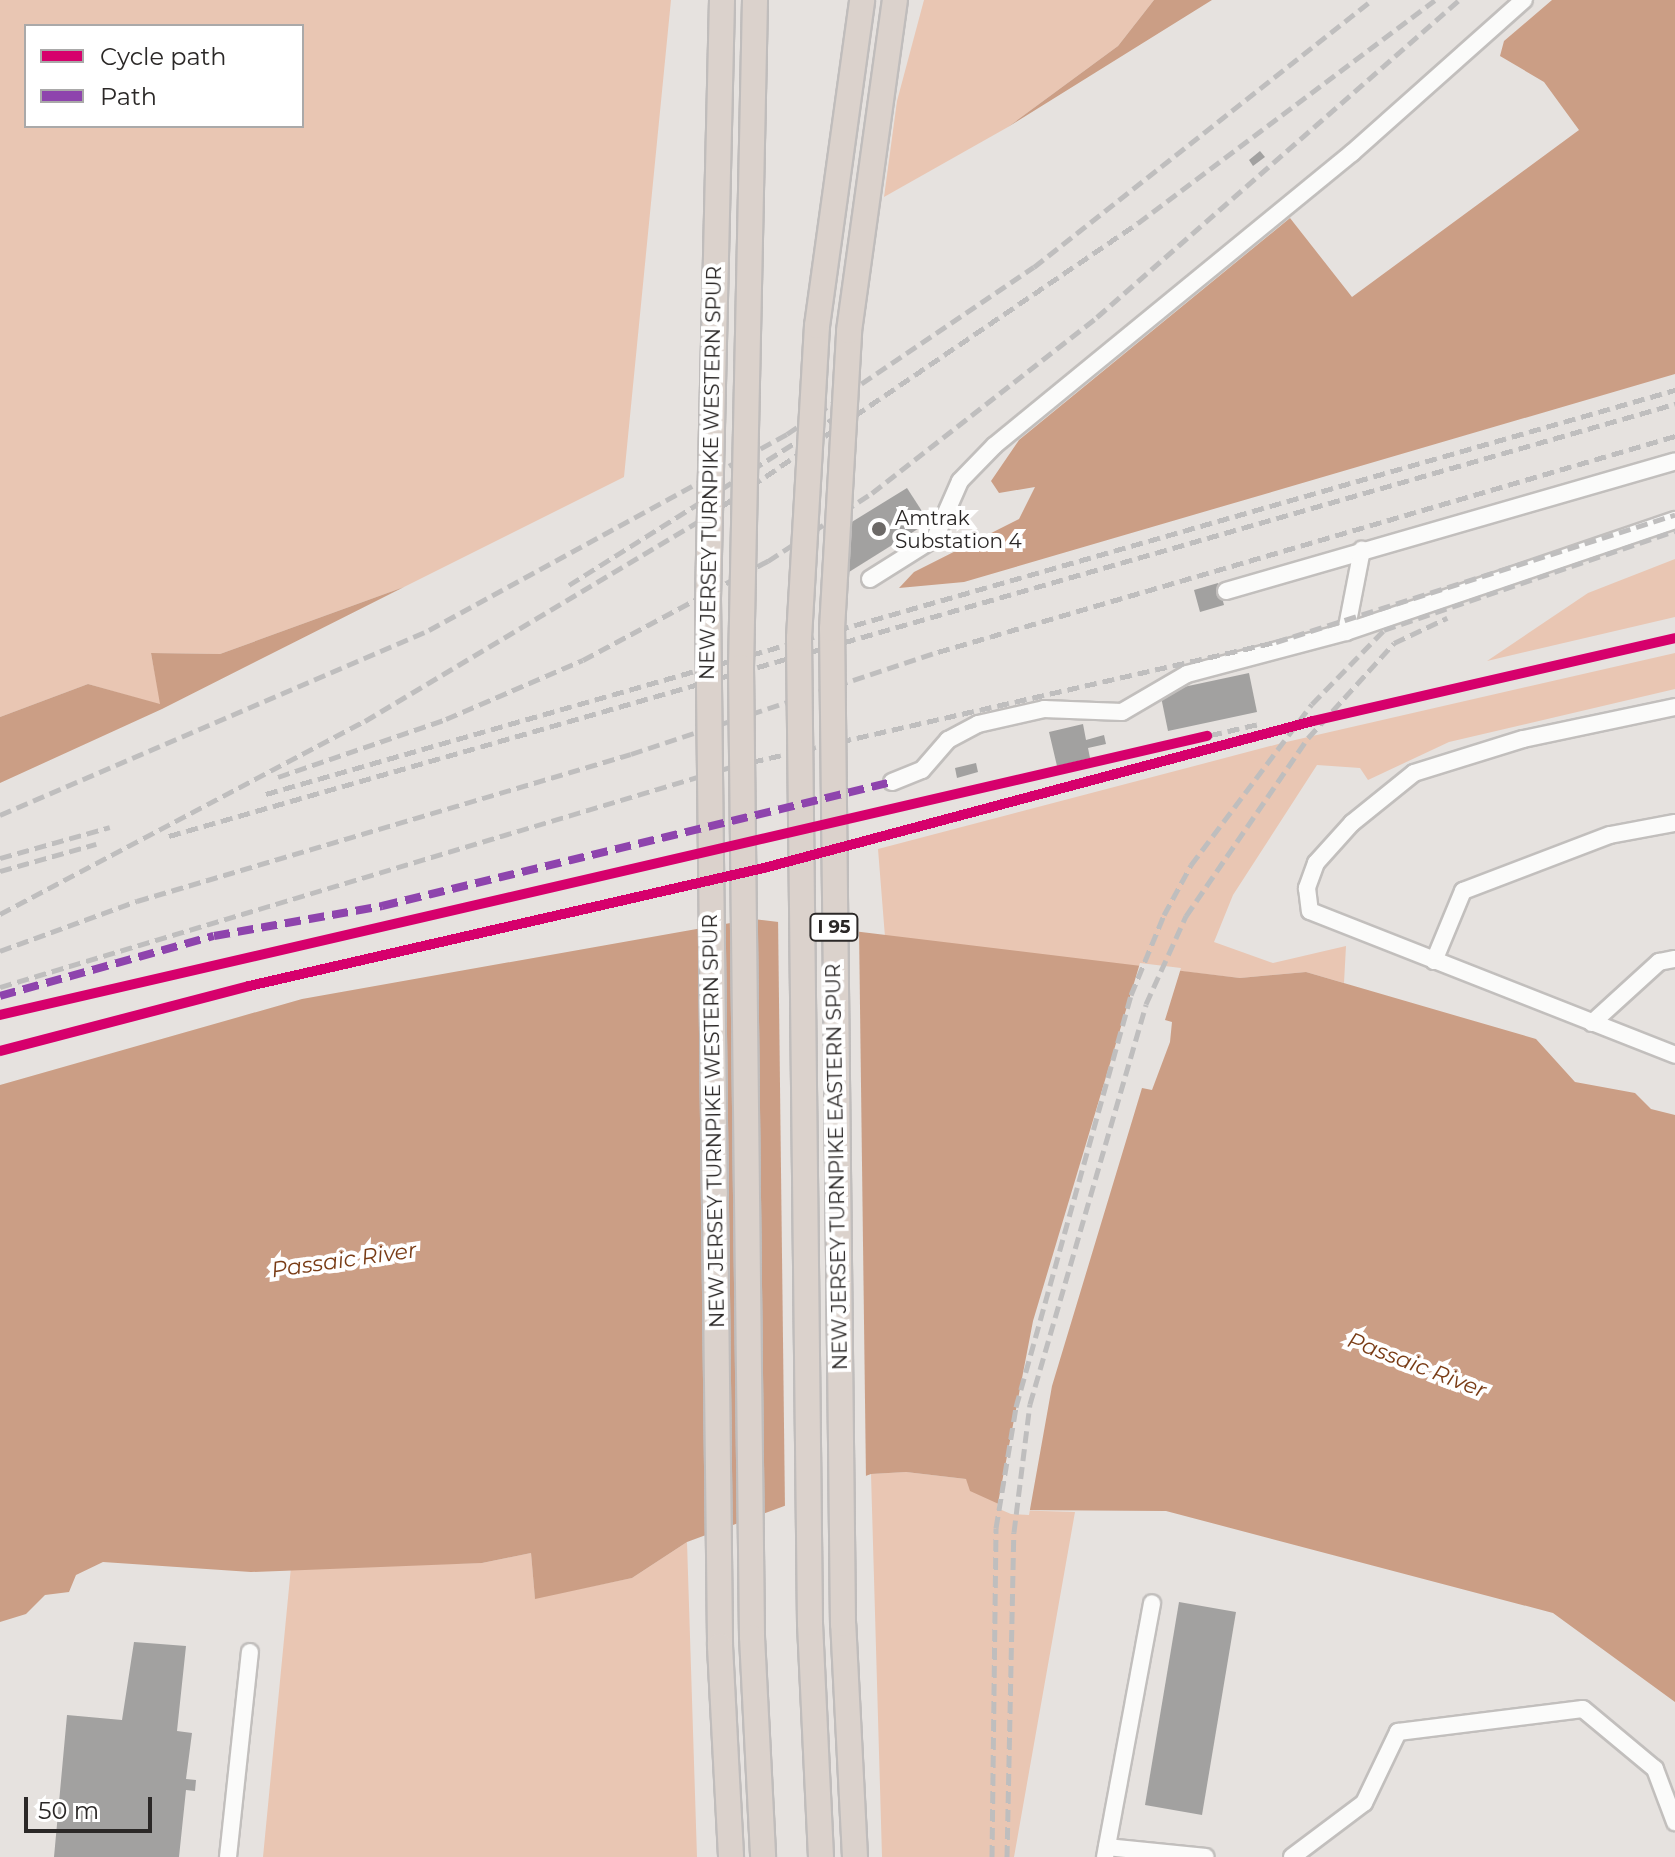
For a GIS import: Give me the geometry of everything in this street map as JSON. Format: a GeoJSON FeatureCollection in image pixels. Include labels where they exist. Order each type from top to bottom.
{"type":"FeatureCollection","features":[{"type":"Feature","properties":{"kind":"highway","name":"NEW JERSEY TURNPIKE WESTERN SPUR"},"geometry":{"type":"LineString","coordinates":[[722,0],[709,643],[720,1646],[731,1857]]}},
{"type":"Feature","properties":{"kind":"highway","name":"NEW JERSEY TURNPIKE WESTERN SPUR"},"geometry":{"type":"LineString","coordinates":[[755,0],[741,636],[752,1637],[763,1857]]}},
{"type":"Feature","properties":{"kind":"highway","name":"NEW JERSEY TURNPIKE EASTERN SPUR"},"geometry":{"type":"LineString","coordinates":[[821,1857],[810,1623],[799,638],[817,326],[862,0]]}},
{"type":"Feature","properties":{"kind":"highway","name":"NEW JERSEY TURNPIKE EASTERN SPUR"},"geometry":{"type":"LineString","coordinates":[[855,1857],[842,1583],[832,629],[850,319],[895,0]]}},
{"type":"Feature","properties":{"kind":"lane"},"geometry":{"type":"LineString","coordinates":[[870,579],[935,538],[960,481],[995,445],[1352,153],[1524,0]]}},
{"type":"Feature","properties":{"kind":"lane"},"geometry":{"type":"LineString","coordinates":[[1226,591],[1675,461]]}},
{"type":"Feature","properties":{"kind":"lane"},"geometry":{"type":"LineString","coordinates":[[892,782],[922,770],[948,740],[978,724],[1044,709],[1122,712],[1187,674],[1346,632],[1675,520]]}},
{"type":"Feature","properties":{"kind":"lane"},"geometry":{"type":"LineString","coordinates":[[1346,632],[1362,550]]}},
{"type":"Feature","properties":{"kind":"lane"},"geometry":{"type":"LineString","coordinates":[[1675,707],[1523,739],[1414,773],[1352,823],[1316,863],[1307,888],[1310,911],[1675,1055]]}},
{"type":"Feature","properties":{"kind":"lane"},"geometry":{"type":"LineString","coordinates":[[1434,961],[1463,891],[1610,835],[1675,823]]}},
{"type":"Feature","properties":{"kind":"lane"},"geometry":{"type":"LineString","coordinates":[[1592,1023],[1659,962],[1675,959]]}},
{"type":"Feature","properties":{"kind":"lane"},"geometry":{"type":"LineString","coordinates":[[1152,1603],[1106,1852],[1205,1857]]}},
{"type":"Feature","properties":{"kind":"lane"},"geometry":{"type":"LineString","coordinates":[[228,1857],[250,1652]]}},
{"type":"Feature","properties":{"kind":"lane"},"geometry":{"type":"LineString","coordinates":[[1292,1857],[1364,1803],[1398,1732],[1583,1709],[1655,1769],[1675,1822]]}},
{"type":"Feature","properties":{"kind":"shaded area"},"geometry":{"type":"Polygon","coordinates":[[[0,0],[671,0],[624,477],[404,587],[220,654],[151,653],[161,705],[88,684],[0,717],[0,0]]]}},
{"type":"Feature","properties":{"kind":"shaded area"},"geometry":{"type":"Polygon","coordinates":[[[924,0],[1154,0],[1118,46],[1008,127],[884,197],[897,101],[924,0]]]}},
{"type":"Feature","properties":{"kind":"shaded area"},"geometry":{"type":"Polygon","coordinates":[[[1675,559],[1675,617],[1487,661],[1588,593],[1675,559]]]}},
{"type":"Feature","properties":{"kind":"shaded area"},"geometry":{"type":"Polygon","coordinates":[[[1675,653],[1675,689],[1449,742],[1368,780],[1360,768],[1317,765],[1233,895],[1214,942],[1273,963],[1346,946],[1344,983],[1306,972],[1240,978],[885,937],[878,849],[1282,743],[1675,653]]]}},
{"type":"Feature","properties":{"kind":"shaded area"},"geometry":{"type":"Polygon","coordinates":[[[906,1472],[966,1479],[1012,1510],[1075,1512],[1014,1857],[882,1857],[871,1474],[906,1472]]]}},
{"type":"Feature","properties":{"kind":"shaded area"},"geometry":{"type":"Polygon","coordinates":[[[687,1542],[697,1857],[263,1857],[291,1567],[482,1563],[531,1553],[535,1598],[632,1578],[687,1542]]]}},
{"type":"Feature","properties":{"kind":"water"},"geometry":{"type":"Polygon","coordinates":[[[1154,0],[1212,0],[1008,127],[1118,46],[1154,0]]]}},
{"type":"Feature","properties":{"kind":"water"},"geometry":{"type":"Polygon","coordinates":[[[1552,0],[1675,0],[1675,374],[964,582],[899,588],[914,572],[1019,519],[1035,487],[999,493],[991,481],[1019,440],[1290,218],[1352,297],[1579,130],[1544,82],[1500,56],[1504,41],[1552,0]]]}},
{"type":"Feature","properties":{"kind":"water"},"geometry":{"type":"Polygon","coordinates":[[[404,587],[162,709],[0,783],[0,717],[88,684],[160,704],[151,653],[220,654],[404,587]]]}},
{"type":"Feature","properties":{"kind":"water","name":"Passaic River"},"geometry":{"type":"Polygon","coordinates":[[[753,919],[1240,978],[1306,972],[1536,1039],[1575,1082],[1635,1093],[1651,1109],[1675,1115],[1675,1702],[1553,1613],[1166,1511],[1012,1510],[970,1491],[966,1479],[906,1472],[871,1474],[687,1542],[632,1578],[535,1599],[531,1553],[482,1563],[251,1572],[103,1562],[76,1575],[69,1592],[45,1595],[26,1614],[0,1622],[0,1085],[302,999],[753,919]]]}},
{"type":"Feature","properties":{"kind":"pier"},"geometry":{"type":"Polygon","coordinates":[[[778,915],[859,927],[866,1480],[785,1510],[778,915]]]}},
{"type":"Feature","properties":{"kind":"pier"},"geometry":{"type":"Polygon","coordinates":[[[1140,963],[1181,968],[1165,1020],[1172,1022],[1170,1042],[1152,1090],[1142,1088],[1052,1386],[1029,1515],[1011,1514],[997,1508],[1033,1321],[1140,963]]]}},
{"type":"Feature","properties":{"kind":"building"},"geometry":{"type":"Polygon","coordinates":[[[1260,151],[1265,157],[1253,166],[1249,160],[1260,151]]]}},
{"type":"Feature","properties":{"kind":"building","name":"Amtrak Substation 4"},"geometry":{"type":"Polygon","coordinates":[[[907,488],[929,522],[849,572],[829,536],[907,488]]]}},
{"type":"Feature","properties":{"kind":"building"},"geometry":{"type":"Polygon","coordinates":[[[1218,583],[1224,605],[1200,612],[1194,590],[1218,583]]]}},
{"type":"Feature","properties":{"kind":"building"},"geometry":{"type":"Polygon","coordinates":[[[1249,673],[1257,712],[1168,731],[1160,692],[1249,673]]]}},
{"type":"Feature","properties":{"kind":"building"},"geometry":{"type":"Polygon","coordinates":[[[1083,724],[1086,740],[1104,735],[1106,744],[1088,748],[1090,758],[1057,766],[1049,732],[1083,724]]]}},
{"type":"Feature","properties":{"kind":"building"},"geometry":{"type":"Polygon","coordinates":[[[976,763],[978,772],[957,778],[955,768],[976,763]]]}},
{"type":"Feature","properties":{"kind":"building"},"geometry":{"type":"Polygon","coordinates":[[[1179,1602],[1236,1612],[1202,1815],[1145,1805],[1179,1602]]]}},
{"type":"Feature","properties":{"kind":"building"},"geometry":{"type":"Polygon","coordinates":[[[134,1642],[186,1646],[177,1731],[192,1733],[186,1779],[196,1780],[195,1791],[186,1790],[179,1857],[54,1857],[67,1715],[122,1720],[134,1642]]]}},
{"type":"Feature","properties":{"kind":"railway"},"geometry":{"type":"LineString","coordinates":[[0,815],[429,630],[787,434],[1034,267],[1372,0]]}},
{"type":"Feature","properties":{"kind":"railway"},"geometry":{"type":"LineString","coordinates":[[0,914],[365,721],[706,517],[1138,223],[1435,0]]}},
{"type":"Feature","properties":{"kind":"railway"},"geometry":{"type":"LineString","coordinates":[[278,777],[446,719],[583,660],[768,561],[872,493],[1097,317],[1459,0]]}},
{"type":"Feature","properties":{"kind":"railway"},"geometry":{"type":"LineString","coordinates":[[266,794],[1675,390]]}},
{"type":"Feature","properties":{"kind":"railway"},"geometry":{"type":"LineString","coordinates":[[169,836],[1675,404]]}},
{"type":"Feature","properties":{"kind":"railway"},"geometry":{"type":"LineString","coordinates":[[569,585],[847,410]]}},
{"type":"Feature","properties":{"kind":"railway"},"geometry":{"type":"LineString","coordinates":[[0,951],[137,901],[631,754],[938,652],[1675,436]]}},
{"type":"Feature","properties":{"kind":"railway"},"geometry":{"type":"LineString","coordinates":[[0,987],[734,766],[1276,642],[1675,515]]}},
{"type":"Feature","properties":{"kind":"railway"},"geometry":{"type":"LineString","coordinates":[[992,1857],[996,1528],[1016,1407],[1131,995],[1164,915],[1191,865],[1312,704],[1384,630],[1675,531]]}},
{"type":"Feature","properties":{"kind":"railway"},"geometry":{"type":"LineString","coordinates":[[1007,1857],[1014,1532],[1030,1404],[1146,1004],[1186,916],[1308,738],[1394,643],[1447,618]]}},
{"type":"Feature","properties":{"kind":"railway"},"geometry":{"type":"LineString","coordinates":[[0,1051],[249,986],[764,868],[1313,721],[1675,638]]}},
{"type":"Feature","properties":{"kind":"railway"},"geometry":{"type":"LineString","coordinates":[[0,1015],[1258,724]]}},
{"type":"Feature","properties":{"kind":"railway"},"geometry":{"type":"LineString","coordinates":[[0,858],[110,827]]}},
{"type":"Feature","properties":{"kind":"railway"},"geometry":{"type":"LineString","coordinates":[[0,871],[96,844]]}},
{"type":"Feature","properties":{"kind":"marked path"},"geometry":{"type":"LineString","coordinates":[[0,996],[214,936],[382,906],[892,782]]}},
{"type":"Feature","properties":{"kind":"cycle path"},"geometry":{"type":"LineString","coordinates":[[0,1051],[249,986],[764,868],[1313,721],[1675,638]]}},
{"type":"Feature","properties":{"kind":"cycle path"},"geometry":{"type":"LineString","coordinates":[[0,1015],[1207,736]]}},
{"type":"Feature","properties":{"kind":"place","name":"Amtrak Substation 4"},"geometry":{"type":"Point","coordinates":[879,529]}}]}
